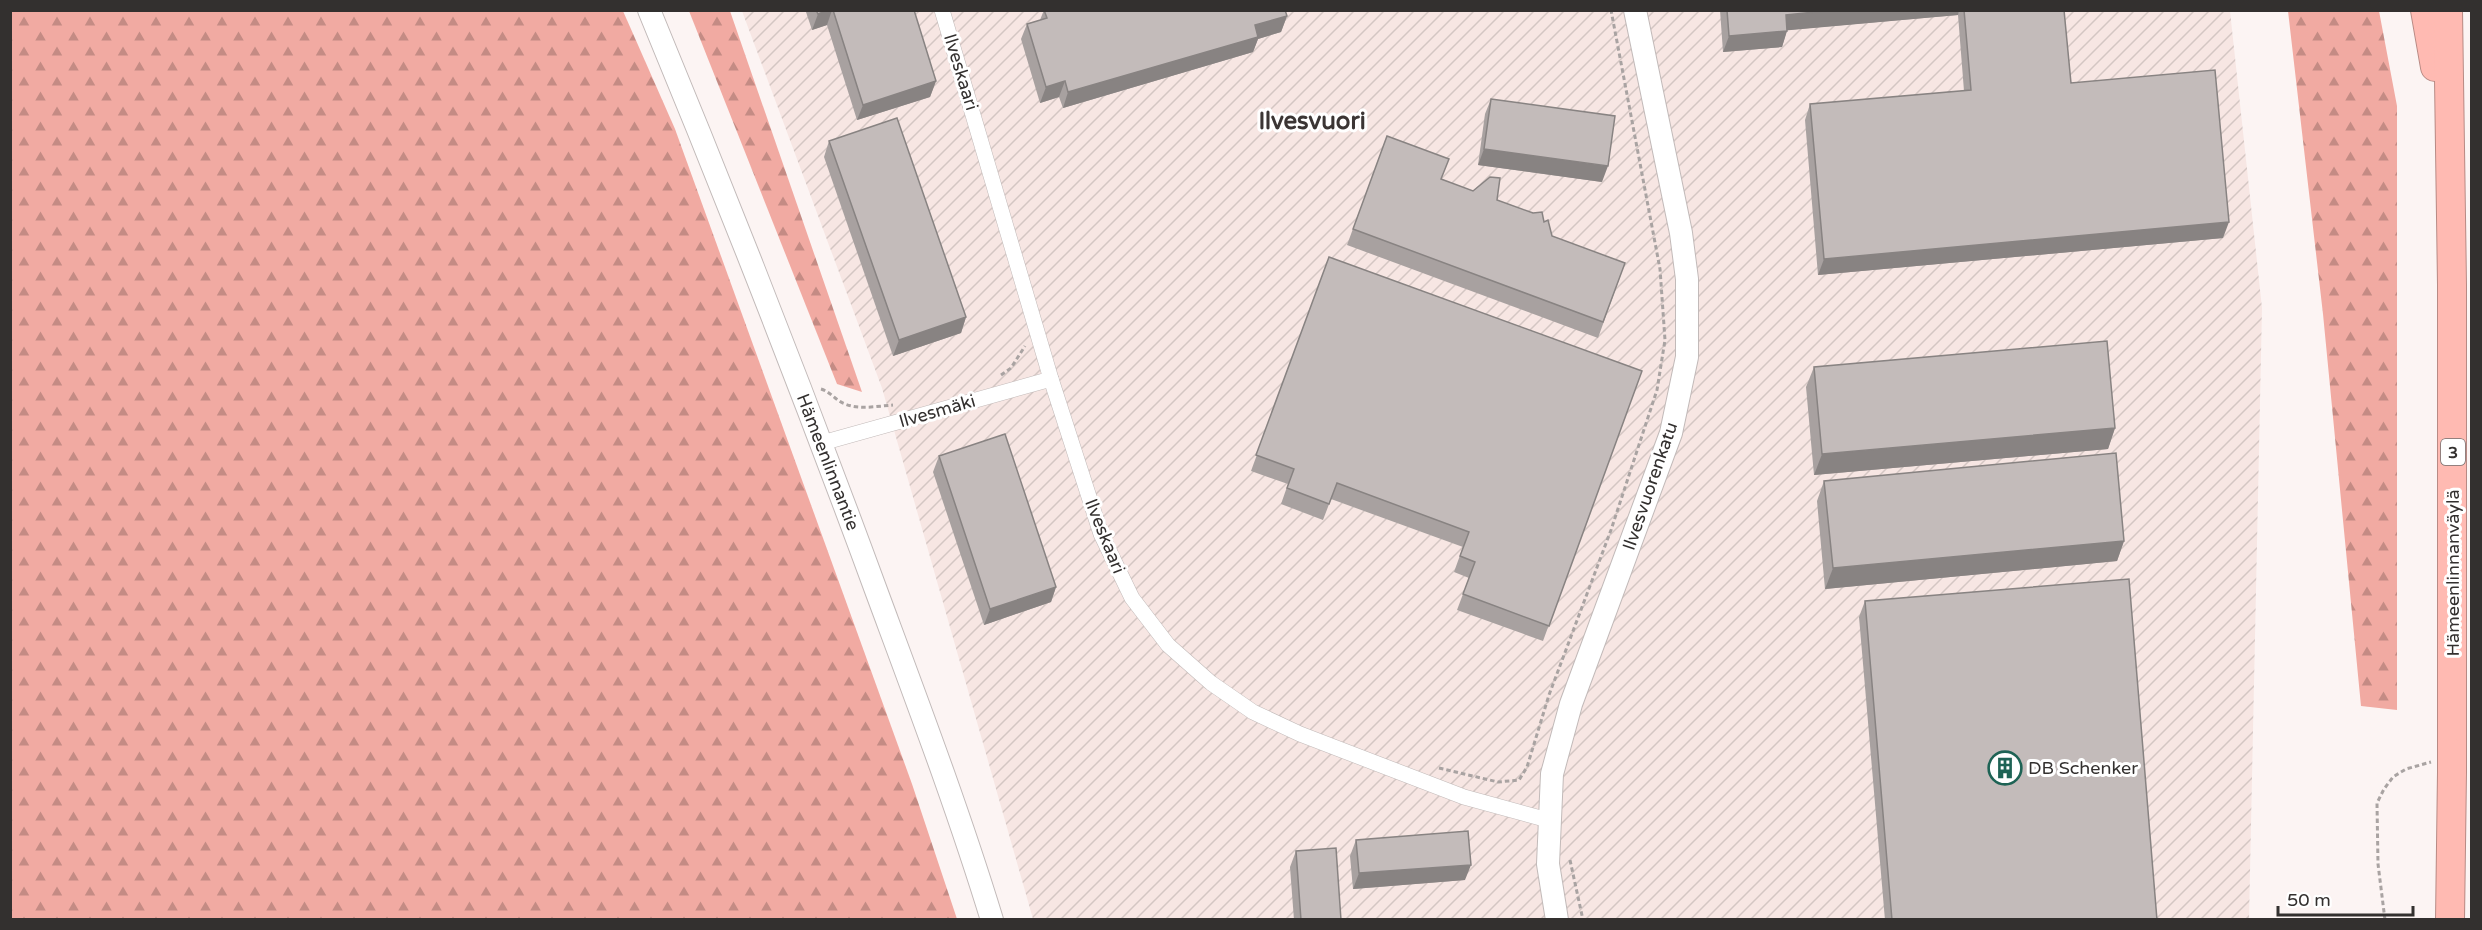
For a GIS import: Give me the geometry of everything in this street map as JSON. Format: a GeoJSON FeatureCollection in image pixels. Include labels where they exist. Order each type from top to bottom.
{"type":"FeatureCollection","features":[{"type":"Feature","properties":{"kind":"highway"},"geometry":{"type":"LineString","coordinates":[[2424,10],[2450,152]]}},
{"type":"Feature","properties":{"kind":"highway","name":"Hämeenlinnanväylä"},"geometry":{"type":"LineString","coordinates":[[2448,10],[2454,590],[2445,762],[2450,920]]}},
{"type":"Feature","properties":{"kind":"main road","name":"Hämeenlinnantie"},"geometry":{"type":"LineString","coordinates":[[649,10],[712,162],[822,443],[960,817],[992,920]]}},
{"type":"Feature","properties":{"kind":"main road","name":"Ilvesvuorenkatu"},"geometry":{"type":"LineString","coordinates":[[1557,920],[1548,864],[1548,820],[1552,774],[1572,704],[1671,433],[1687,357],[1687,279],[1680,232],[1635,10]]}},
{"type":"Feature","properties":{"kind":"street","name":"Ilveskaari"},"geometry":{"type":"LineString","coordinates":[[942,10],[1040,341],[1101,534],[1132,598],[1168,645],[1211,684],[1254,712],[1300,734],[1464,797],[1548,820]]}},
{"type":"Feature","properties":{"kind":"street","name":"Ilvesmäki"},"geometry":{"type":"LineString","coordinates":[[822,443],[1052,379]]}},
{"type":"Feature","properties":{"kind":"path"},"geometry":{"type":"LineString","coordinates":[[1430,766],[1498,782],[1519,780],[1548,695],[1611,530],[1658,390],[1665,340],[1660,269],[1611,10]]}},
{"type":"Feature","properties":{"kind":"path"},"geometry":{"type":"LineString","coordinates":[[1000,375],[1011,368],[1026,345],[1040,341]]}},
{"type":"Feature","properties":{"kind":"path"},"geometry":{"type":"LineString","coordinates":[[803,395],[823,389],[844,404],[868,407],[894,404]]}},
{"type":"Feature","properties":{"kind":"path"},"geometry":{"type":"LineString","coordinates":[[2385,920],[2379,864],[2378,803],[2393,777],[2406,769],[2445,762]]}},
{"type":"Feature","properties":{"kind":"shaded area"},"geometry":{"type":"Polygon","coordinates":[[[742,11],[2230,11],[2262,308],[2249,919],[1033,919],[882,388],[742,11]]]}},
{"type":"Feature","properties":{"kind":"green space"},"geometry":{"type":"Polygon","coordinates":[[[10,11],[623,11],[675,129],[912,784],[957,919],[11,919],[10,11]]]}},
{"type":"Feature","properties":{"kind":"green space"},"geometry":{"type":"Polygon","coordinates":[[[689,11],[730,11],[862,392],[837,384],[689,11]]]}},
{"type":"Feature","properties":{"kind":"green space"},"geometry":{"type":"Polygon","coordinates":[[[2288,11],[2379,11],[2397,106],[2397,710],[2361,706],[2323,314],[2288,11]]]}},
{"type":"Feature","properties":{"kind":"building"},"geometry":{"type":"Polygon","coordinates":[[[816,10],[828,10],[818,14],[816,10]]]}},
{"type":"Feature","properties":{"kind":"building"},"geometry":{"type":"Polygon","coordinates":[[[833,10],[914,10],[936,81],[863,105],[833,10]]]}},
{"type":"Feature","properties":{"kind":"building"},"geometry":{"type":"Polygon","coordinates":[[[1044,10],[1285,10],[1287,16],[1255,25],[1258,37],[1068,92],[1065,81],[1046,87],[1027,24],[1047,18],[1044,10]]]}},
{"type":"Feature","properties":{"kind":"building"},"geometry":{"type":"Polygon","coordinates":[[[1727,10],[1834,10],[1786,15],[1787,31],[1729,36],[1727,10]]]}},
{"type":"Feature","properties":{"kind":"building"},"geometry":{"type":"Polygon","coordinates":[[[1964,10],[2064,10],[2071,83],[2215,70],[2229,222],[1824,259],[1810,104],[1971,90],[1964,10]]]}},
{"type":"Feature","properties":{"kind":"building"},"geometry":{"type":"Polygon","coordinates":[[[1491,99],[1615,116],[1608,166],[1484,149],[1491,99]]]}},
{"type":"Feature","properties":{"kind":"building"},"geometry":{"type":"Polygon","coordinates":[[[897,118],[966,317],[899,340],[829,141],[897,118]]]}},
{"type":"Feature","properties":{"kind":"building"},"geometry":{"type":"Polygon","coordinates":[[[1387,136],[1449,159],[1441,179],[1473,191],[1490,177],[1500,178],[1497,200],[1533,213],[1542,212],[1544,222],[1548,220],[1552,236],[1625,263],[1603,322],[1353,229],[1387,136]]]}},
{"type":"Feature","properties":{"kind":"building"},"geometry":{"type":"Polygon","coordinates":[[[1329,257],[1642,371],[1549,626],[1463,594],[1475,562],[1460,556],[1469,532],[1337,483],[1329,504],[1287,488],[1294,469],[1256,455],[1329,257]]]}},
{"type":"Feature","properties":{"kind":"building"},"geometry":{"type":"Polygon","coordinates":[[[2107,341],[2115,428],[1822,454],[1814,367],[2107,341]]]}},
{"type":"Feature","properties":{"kind":"building"},"geometry":{"type":"Polygon","coordinates":[[[1005,434],[1056,587],[990,609],[939,456],[1005,434]]]}},
{"type":"Feature","properties":{"kind":"building"},"geometry":{"type":"Polygon","coordinates":[[[2116,453],[2124,541],[1833,568],[1824,481],[2116,453]]]}},
{"type":"Feature","properties":{"kind":"building","name":"DB Schenker"},"geometry":{"type":"Polygon","coordinates":[[[2129,579],[2157,920],[1892,920],[1865,601],[2129,579]]]}},
{"type":"Feature","properties":{"kind":"building"},"geometry":{"type":"Polygon","coordinates":[[[1468,831],[1471,865],[1359,873],[1356,840],[1468,831]]]}},
{"type":"Feature","properties":{"kind":"building"},"geometry":{"type":"Polygon","coordinates":[[[1336,848],[1341,920],[1301,920],[1296,851],[1336,848]]]}},
{"type":"Feature","properties":{"kind":"place","name":"DB Schenker"},"geometry":{"type":"Point","coordinates":[2005,768]}},
{"type":"Feature","properties":{"kind":"district","name":"Ilvesvuori"},"geometry":{"type":"Point","coordinates":[1312,121]}}]}
